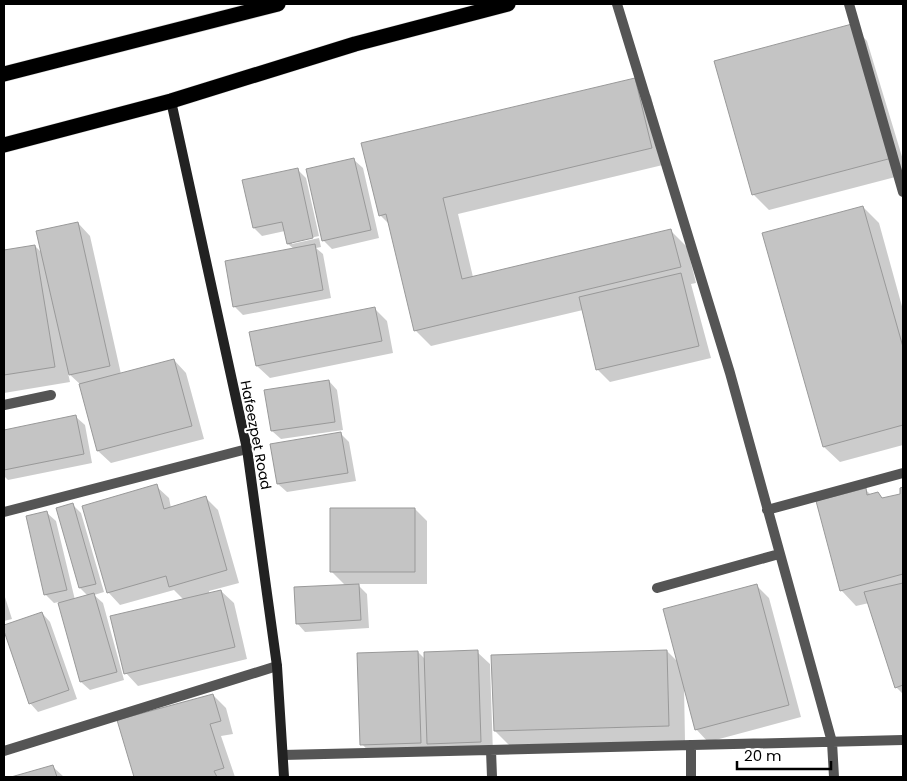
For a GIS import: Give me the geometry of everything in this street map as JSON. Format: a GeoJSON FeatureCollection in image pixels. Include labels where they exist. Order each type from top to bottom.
{"type":"FeatureCollection","features":[{"type":"Feature","properties":{"kind":"highway"},"geometry":{"type":"LineString","coordinates":[[4,74],[278,4]]}},
{"type":"Feature","properties":{"kind":"highway"},"geometry":{"type":"LineString","coordinates":[[4,145],[171,102],[355,44],[508,4]]}},
{"type":"Feature","properties":{"kind":"street"},"geometry":{"type":"LineString","coordinates":[[617,4],[730,373],[832,742],[834,777]]}},
{"type":"Feature","properties":{"kind":"street"},"geometry":{"type":"LineString","coordinates":[[849,4],[903,192]]}},
{"type":"Feature","properties":{"kind":"street","name":"Hafeezpet Road"},"geometry":{"type":"LineString","coordinates":[[171,102],[247,449],[277,666],[284,777]]}},
{"type":"Feature","properties":{"kind":"street"},"geometry":{"type":"LineString","coordinates":[[4,405],[51,395]]}},
{"type":"Feature","properties":{"kind":"street"},"geometry":{"type":"LineString","coordinates":[[4,512],[247,449]]}},
{"type":"Feature","properties":{"kind":"street"},"geometry":{"type":"LineString","coordinates":[[767,510],[903,472]]}},
{"type":"Feature","properties":{"kind":"street"},"geometry":{"type":"LineString","coordinates":[[656,588],[779,554]]}},
{"type":"Feature","properties":{"kind":"street"},"geometry":{"type":"LineString","coordinates":[[4,752],[277,666]]}},
{"type":"Feature","properties":{"kind":"street"},"geometry":{"type":"LineString","coordinates":[[283,755],[903,740]]}},
{"type":"Feature","properties":{"kind":"street"},"geometry":{"type":"LineString","coordinates":[[691,745],[691,777]]}},
{"type":"Feature","properties":{"kind":"street"},"geometry":{"type":"LineString","coordinates":[[491,750],[492,777]]}},
{"type":"Feature","properties":{"kind":"building"},"geometry":{"type":"Polygon","coordinates":[[[852,24],[892,158],[752,195],[714,61],[852,24]]]}},
{"type":"Feature","properties":{"kind":"building"},"geometry":{"type":"Polygon","coordinates":[[[635,78],[652,148],[443,198],[462,279],[671,229],[681,267],[414,331],[386,214],[379,216],[361,143],[635,78]]]}},
{"type":"Feature","properties":{"kind":"building"},"geometry":{"type":"Polygon","coordinates":[[[354,158],[371,230],[322,241],[306,169],[354,158]]]}},
{"type":"Feature","properties":{"kind":"building"},"geometry":{"type":"Polygon","coordinates":[[[298,168],[313,238],[287,244],[282,222],[253,228],[242,180],[298,168]]]}},
{"type":"Feature","properties":{"kind":"building"},"geometry":{"type":"Polygon","coordinates":[[[863,206],[903,347],[903,425],[823,447],[762,233],[863,206]]]}},
{"type":"Feature","properties":{"kind":"building"},"geometry":{"type":"Polygon","coordinates":[[[78,222],[110,366],[69,375],[36,231],[78,222]]]}},
{"type":"Feature","properties":{"kind":"building"},"geometry":{"type":"Polygon","coordinates":[[[315,244],[323,290],[233,307],[225,261],[315,244]]]}},
{"type":"Feature","properties":{"kind":"building"},"geometry":{"type":"Polygon","coordinates":[[[35,245],[55,367],[4,375],[4,250],[35,245]]]}},
{"type":"Feature","properties":{"kind":"building"},"geometry":{"type":"Polygon","coordinates":[[[681,273],[699,346],[596,370],[579,297],[681,273]]]}},
{"type":"Feature","properties":{"kind":"building"},"geometry":{"type":"Polygon","coordinates":[[[375,307],[382,341],[256,366],[249,332],[375,307]]]}},
{"type":"Feature","properties":{"kind":"building"},"geometry":{"type":"Polygon","coordinates":[[[174,359],[192,426],[97,451],[79,384],[174,359]]]}},
{"type":"Feature","properties":{"kind":"building"},"geometry":{"type":"Polygon","coordinates":[[[329,380],[335,422],[271,431],[264,390],[329,380]]]}},
{"type":"Feature","properties":{"kind":"building"},"geometry":{"type":"Polygon","coordinates":[[[76,415],[84,454],[4,470],[4,430],[76,415]]]}},
{"type":"Feature","properties":{"kind":"building"},"geometry":{"type":"Polygon","coordinates":[[[341,432],[348,473],[277,484],[270,444],[341,432]]]}},
{"type":"Feature","properties":{"kind":"building"},"geometry":{"type":"Polygon","coordinates":[[[157,484],[164,509],[206,496],[227,570],[169,587],[166,576],[107,593],[82,506],[157,484]]]}},
{"type":"Feature","properties":{"kind":"building"},"geometry":{"type":"Polygon","coordinates":[[[903,487],[903,574],[840,591],[816,501],[866,488],[867,495],[878,492],[882,498],[900,494],[900,488],[903,487]]]}},
{"type":"Feature","properties":{"kind":"building"},"geometry":{"type":"Polygon","coordinates":[[[73,503],[96,584],[79,588],[56,508],[73,503]]]}},
{"type":"Feature","properties":{"kind":"building"},"geometry":{"type":"Polygon","coordinates":[[[330,508],[415,508],[415,572],[330,572],[330,508]]]}},
{"type":"Feature","properties":{"kind":"building"},"geometry":{"type":"Polygon","coordinates":[[[47,511],[67,590],[44,595],[26,516],[47,511]]]}},
{"type":"Feature","properties":{"kind":"building"},"geometry":{"type":"Polygon","coordinates":[[[903,583],[903,685],[895,688],[864,592],[903,583]]]}},
{"type":"Feature","properties":{"kind":"building"},"geometry":{"type":"Polygon","coordinates":[[[359,584],[361,620],[296,624],[294,587],[359,584]]]}},
{"type":"Feature","properties":{"kind":"building"},"geometry":{"type":"Polygon","coordinates":[[[757,584],[789,705],[695,730],[663,609],[757,584]]]}},
{"type":"Feature","properties":{"kind":"building"},"geometry":{"type":"Polygon","coordinates":[[[221,590],[235,647],[124,674],[110,616],[221,590]]]}},
{"type":"Feature","properties":{"kind":"building"},"geometry":{"type":"Polygon","coordinates":[[[94,593],[117,672],[80,682],[58,603],[94,593]]]}},
{"type":"Feature","properties":{"kind":"building"},"geometry":{"type":"Polygon","coordinates":[[[42,612],[69,690],[29,704],[4,631],[4,625],[42,612]]]}},
{"type":"Feature","properties":{"kind":"building"},"geometry":{"type":"Polygon","coordinates":[[[478,650],[481,742],[427,744],[424,652],[478,650]]]}},
{"type":"Feature","properties":{"kind":"building"},"geometry":{"type":"Polygon","coordinates":[[[667,650],[669,726],[494,731],[491,655],[667,650]]]}},
{"type":"Feature","properties":{"kind":"building"},"geometry":{"type":"Polygon","coordinates":[[[418,651],[421,743],[360,745],[357,653],[418,651]]]}},
{"type":"Feature","properties":{"kind":"building"},"geometry":{"type":"Polygon","coordinates":[[[213,694],[221,721],[210,724],[224,768],[214,771],[217,777],[134,777],[117,720],[213,694]]]}},
{"type":"Feature","properties":{"kind":"building"},"geometry":{"type":"Polygon","coordinates":[[[53,765],[57,777],[11,777],[53,765]]]}}]}
